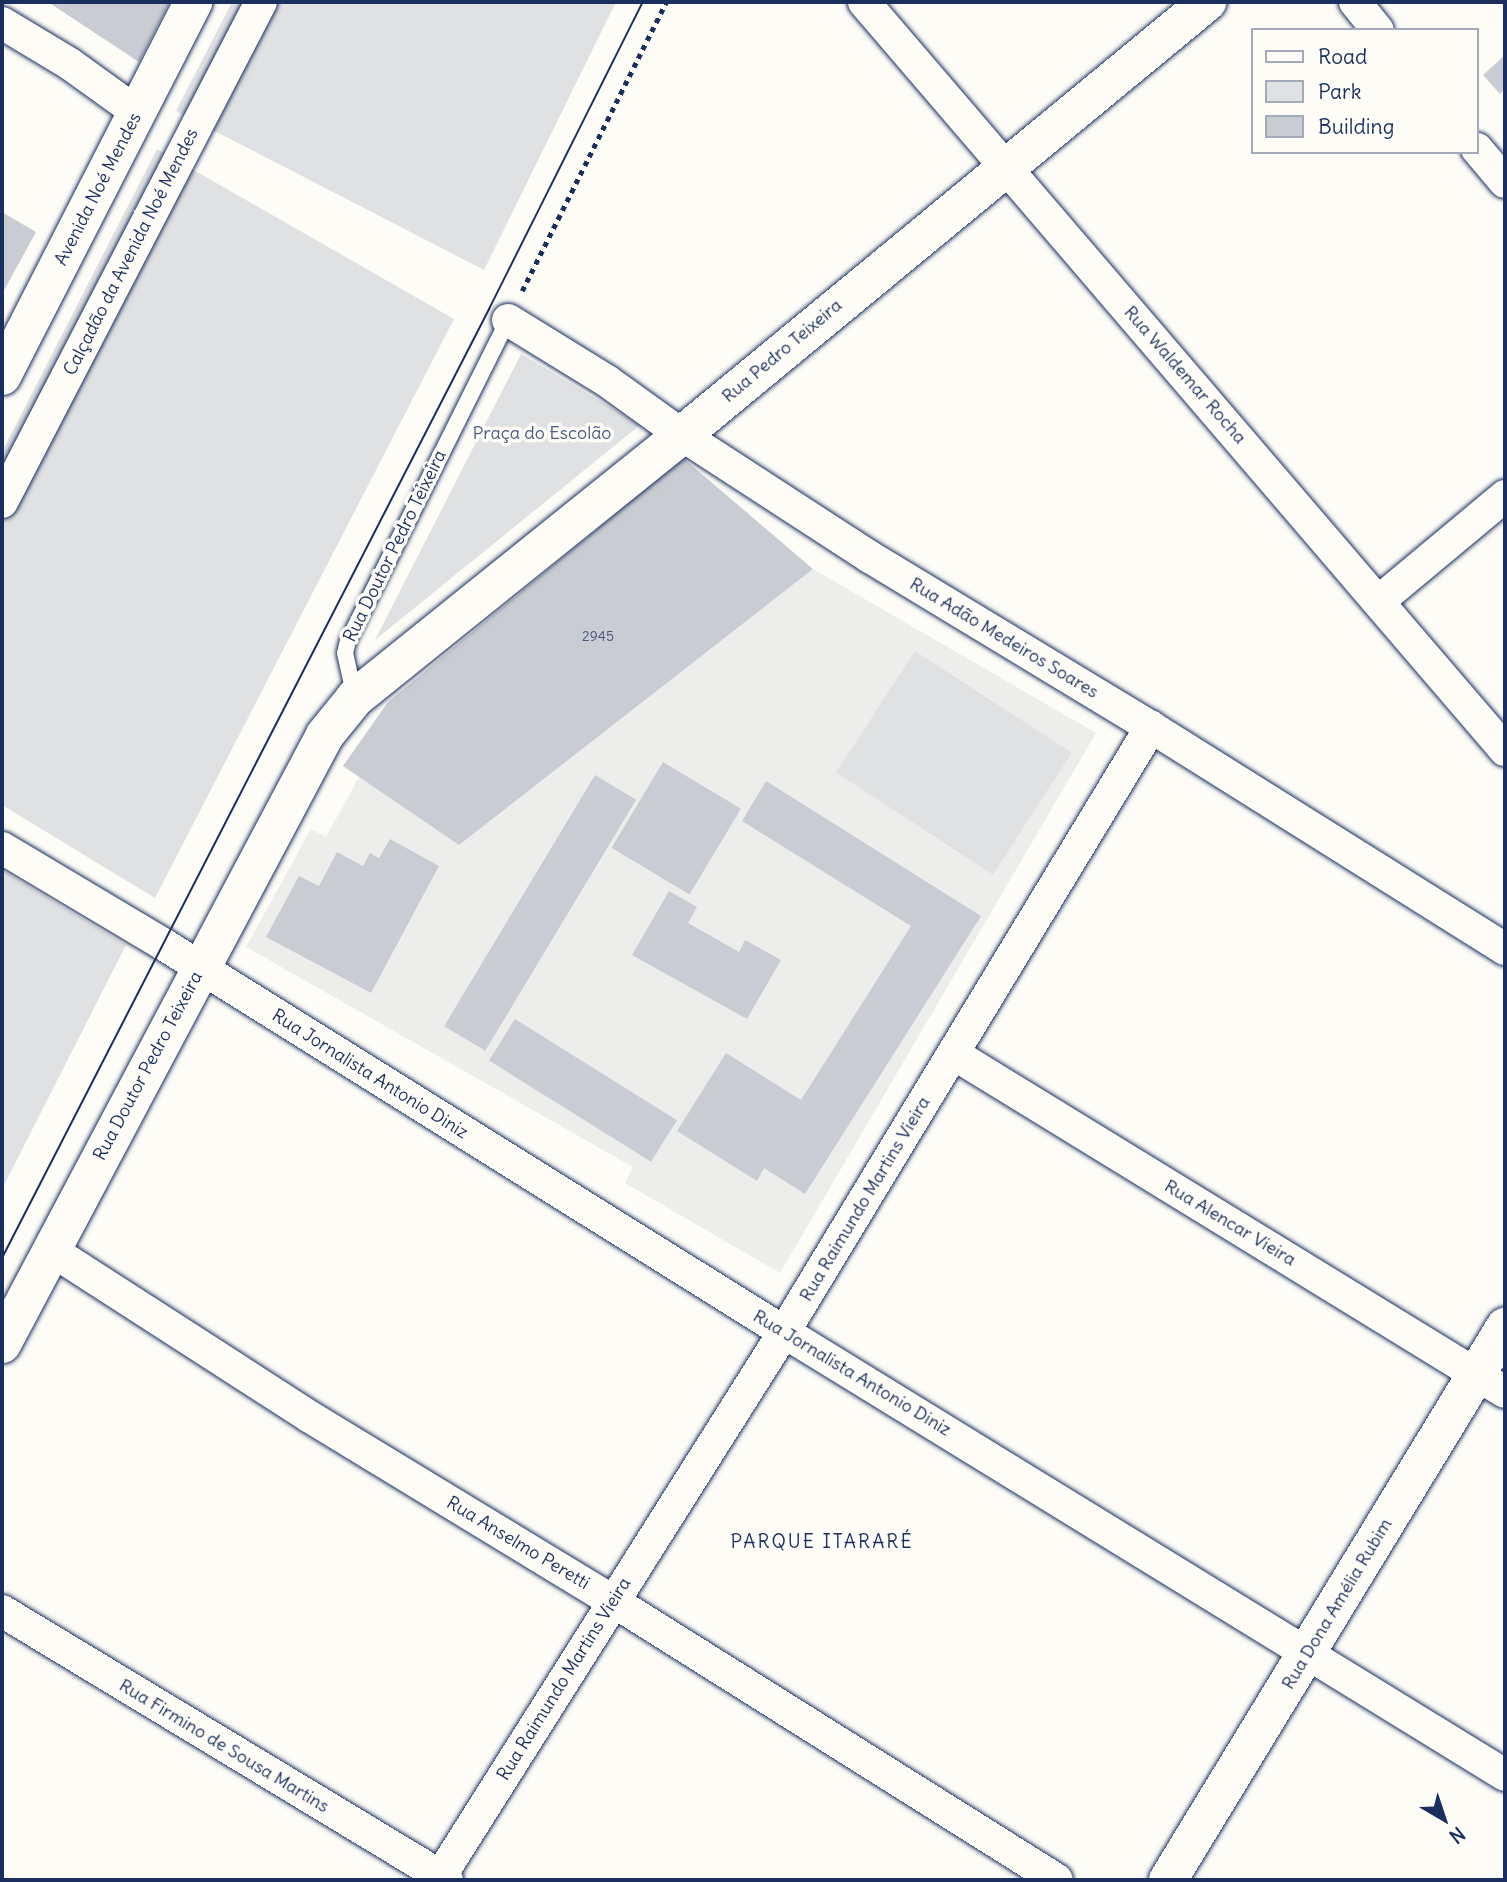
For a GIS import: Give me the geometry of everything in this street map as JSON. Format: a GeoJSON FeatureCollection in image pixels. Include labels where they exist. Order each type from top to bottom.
{"type":"FeatureCollection","features":[{"type":"Feature","properties":{"kind":"main road","name":"Avenida Noé Mendes"},"geometry":{"type":"LineString","coordinates":[[2,376],[193,2]]}},
{"type":"Feature","properties":{"kind":"main road","name":"Rua Pedro Teixeira"},"geometry":{"type":"LineString","coordinates":[[355,698],[682,435],[1006,165],[1207,2]]}},
{"type":"Feature","properties":{"kind":"main road","name":"Rua Doutor Pedro Teixeira"},"geometry":{"type":"LineString","coordinates":[[2,1344],[325,736],[355,698]]}},
{"type":"Feature","properties":{"kind":"main road","name":"Rua Dona Amélia Rubim"},"geometry":{"type":"LineString","coordinates":[[1168,1880],[1309,1652],[1490,1382],[1505,1326]]}},
{"type":"Feature","properties":{"kind":"street","name":"Calçadão da Avenida Noé Mendes"},"geometry":{"type":"LineString","coordinates":[[2,502],[261,2]]}},
{"type":"Feature","properties":{"kind":"street","name":"Rua Waldemar Rocha"},"geometry":{"type":"LineString","coordinates":[[864,2],[1505,750]]}},
{"type":"Feature","properties":{"kind":"street"},"geometry":{"type":"LineString","coordinates":[[1355,2],[1376,28]]}},
{"type":"Feature","properties":{"kind":"street"},"geometry":{"type":"LineString","coordinates":[[2,23],[69,64],[138,113]]}},
{"type":"Feature","properties":{"kind":"street"},"geometry":{"type":"LineString","coordinates":[[1479,151],[1505,182]]}},
{"type":"Feature","properties":{"kind":"street","name":"Rua Adão Medeiros Soares"},"geometry":{"type":"LineString","coordinates":[[508,320],[607,381],[682,435],[870,557],[1151,727],[1505,949]]}},
{"type":"Feature","properties":{"kind":"street"},"geometry":{"type":"LineString","coordinates":[[1379,601],[1505,496]]}},
{"type":"Feature","properties":{"kind":"street","name":"Rua Raimundo Martins Vieira"},"geometry":{"type":"LineString","coordinates":[[441,1879],[784,1332],[1151,727]]}},
{"type":"Feature","properties":{"kind":"street","name":"Rua Jornalista Antonio Diniz"},"geometry":{"type":"LineString","coordinates":[[2,848],[1505,1775]]}},
{"type":"Feature","properties":{"kind":"street","name":"Rua Alencar Vieira"},"geometry":{"type":"LineString","coordinates":[[954,1054],[1490,1382]]}},
{"type":"Feature","properties":{"kind":"street","name":"Rua Anselmo Peretti"},"geometry":{"type":"LineString","coordinates":[[51,1250],[299,1410],[613,1601],[1056,1880]]}},
{"type":"Feature","properties":{"kind":"street","name":"Rua Firmino de Sousa Martins"},"geometry":{"type":"LineString","coordinates":[[2,1611],[441,1879]]}},
{"type":"Feature","properties":{"kind":"lane","name":"Rua Doutor Pedro Teixeira"},"geometry":{"type":"LineString","coordinates":[[355,698],[345,653],[348,640],[508,320]]}},
{"type":"Feature","properties":{"kind":"path"},"geometry":{"type":"LineString","coordinates":[[508,320],[666,2]]}},
{"type":"Feature","properties":{"kind":"shaded area"},"geometry":{"type":"Polygon","coordinates":[[[813,569],[1096,733],[780,1273],[625,1183],[633,1167],[246,947],[311,829],[326,837],[359,777],[459,844],[813,569]]]}},
{"type":"Feature","properties":{"kind":"green space"},"geometry":{"type":"Polygon","coordinates":[[[232,2],[616,2],[484,270],[176,111],[232,2]]]}},
{"type":"Feature","properties":{"kind":"green space"},"geometry":{"type":"Polygon","coordinates":[[[157,149],[454,319],[155,898],[2,805],[2,452],[157,149]]]}},
{"type":"Feature","properties":{"kind":"green space","name":"Praça do Escolão"},"geometry":{"type":"Polygon","coordinates":[[[521,354],[640,425],[375,640],[521,354]]]}},
{"type":"Feature","properties":{"kind":"green space"},"geometry":{"type":"Polygon","coordinates":[[[915,651],[1072,753],[993,874],[836,773],[915,651]]]}},
{"type":"Feature","properties":{"kind":"green space"},"geometry":{"type":"Polygon","coordinates":[[[2,870],[126,945],[2,1189],[2,870]]]}},
{"type":"Feature","properties":{"kind":"building"},"geometry":{"type":"Polygon","coordinates":[[[48,2],[170,2],[139,62],[48,2]]]}},
{"type":"Feature","properties":{"kind":"building"},"geometry":{"type":"Polygon","coordinates":[[[1505,55],[1505,89],[1500,94],[1483,75],[1505,55]]]}},
{"type":"Feature","properties":{"kind":"building"},"geometry":{"type":"Polygon","coordinates":[[[2,212],[36,232],[2,294],[2,212]]]}},
{"type":"Feature","properties":{"kind":"building"},"geometry":{"type":"Polygon","coordinates":[[[683,458],[813,569],[459,845],[343,766],[388,702],[683,458]]]}},
{"type":"Feature","properties":{"kind":"building"},"geometry":{"type":"Polygon","coordinates":[[[663,762],[741,809],[689,895],[611,848],[663,762]]]}},
{"type":"Feature","properties":{"kind":"building"},"geometry":{"type":"Polygon","coordinates":[[[595,775],[636,800],[485,1051],[444,1026],[595,775]]]}},
{"type":"Feature","properties":{"kind":"building"},"geometry":{"type":"Polygon","coordinates":[[[766,781],[981,916],[805,1194],[764,1168],[757,1181],[677,1131],[726,1053],[801,1100],[911,926],[742,821],[766,781]]]}},
{"type":"Feature","properties":{"kind":"building"},"geometry":{"type":"Polygon","coordinates":[[[390,839],[439,866],[371,993],[266,937],[299,876],[319,886],[337,852],[363,866],[370,853],[379,858],[390,839]]]}},
{"type":"Feature","properties":{"kind":"building"},"geometry":{"type":"Polygon","coordinates":[[[669,891],[697,907],[688,923],[739,952],[745,940],[781,960],[747,1019],[632,955],[669,891]]]}},
{"type":"Feature","properties":{"kind":"building"},"geometry":{"type":"Polygon","coordinates":[[[515,1019],[677,1120],[651,1162],[489,1061],[515,1019]]]}},
{"type":"Feature","properties":{"kind":"tram line"},"geometry":{"type":"LineString","coordinates":[[2,1258],[489,309],[643,2]]}},
{"type":"Feature","properties":{"kind":"district","name":"PARQUE ITARARÉ"},"geometry":{"type":"Point","coordinates":[822,1542]}}]}
